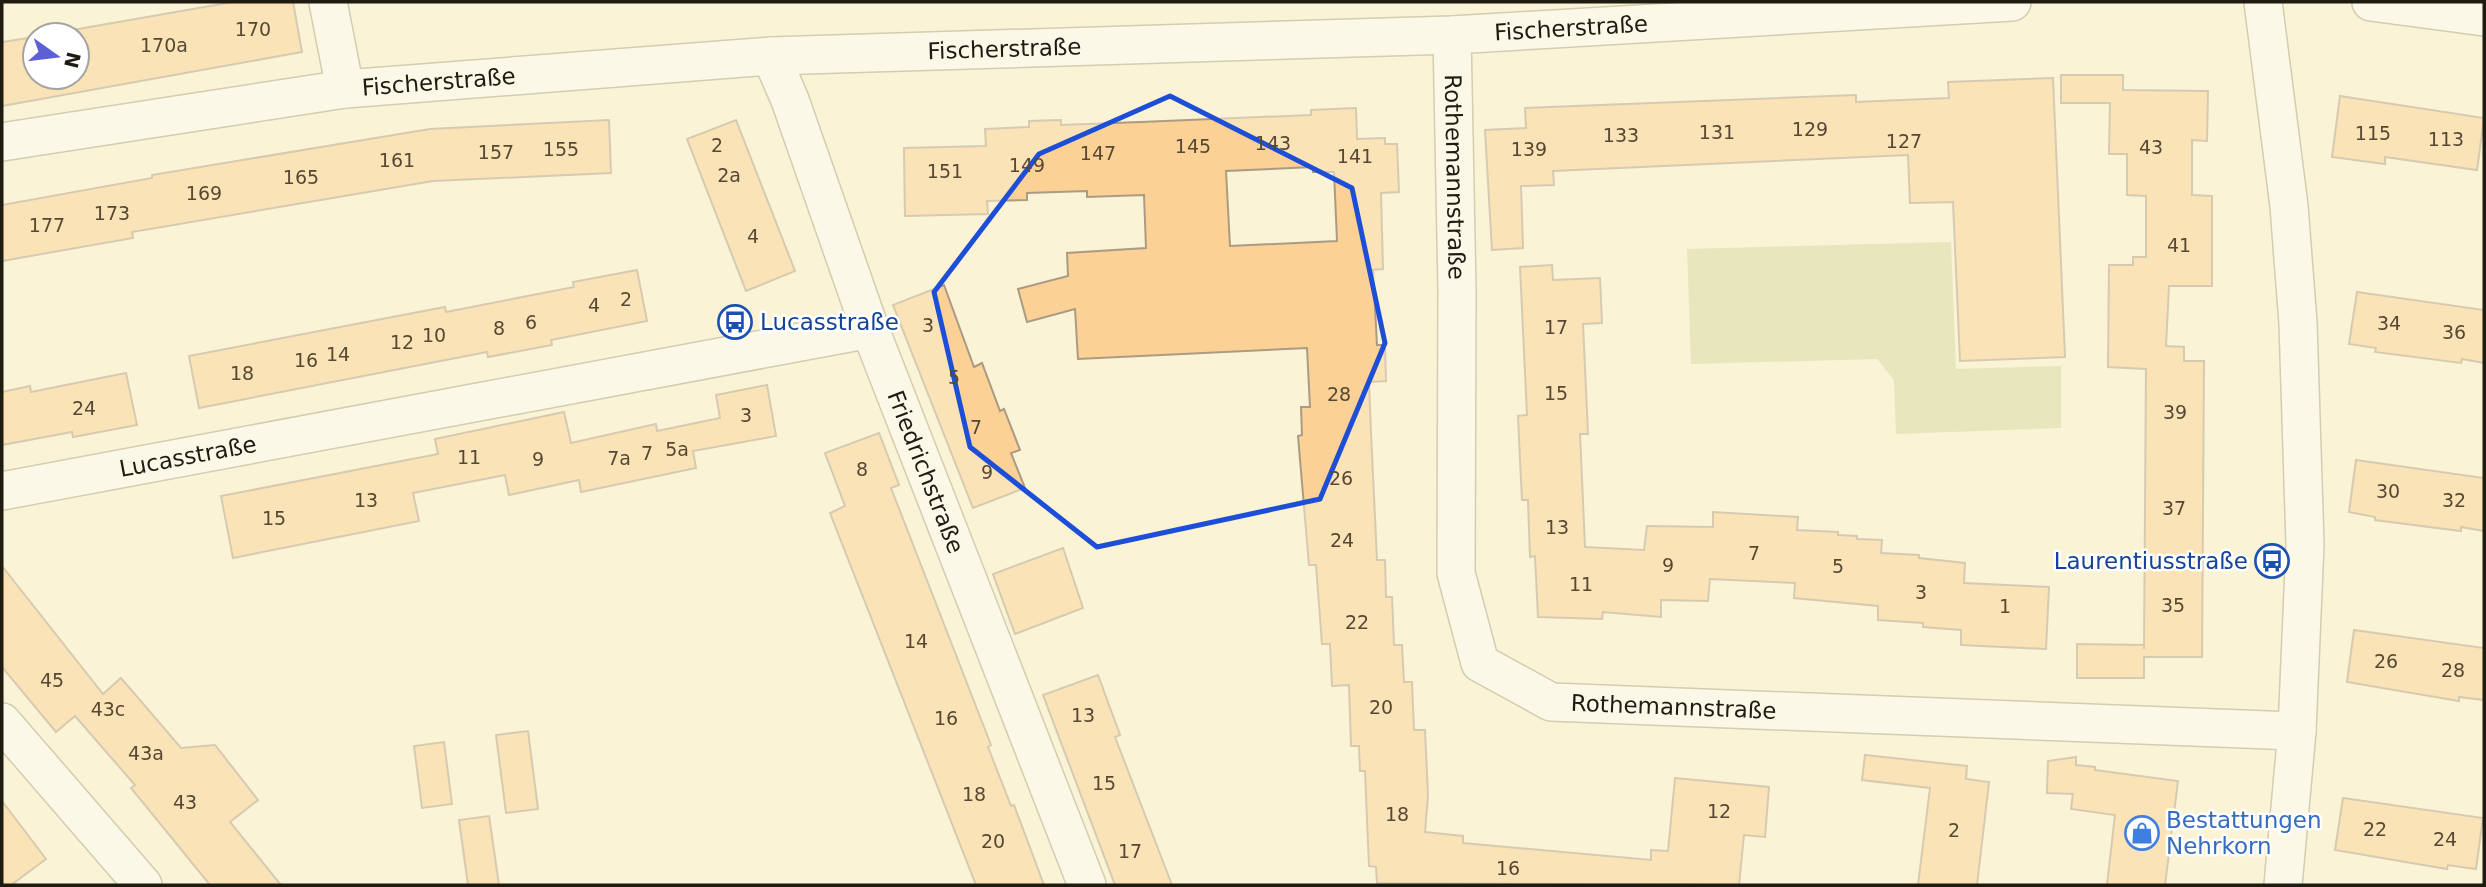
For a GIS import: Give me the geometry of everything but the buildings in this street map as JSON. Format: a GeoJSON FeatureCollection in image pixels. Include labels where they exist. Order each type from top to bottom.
{"type":"FeatureCollection","features":[{"type":"Feature","properties":{"kind":"street"},"geometry":{"type":"LineString","coordinates":[[328,2],[345,89]]}},
{"type":"Feature","properties":{"kind":"street","name":"Fischerstraße"},"geometry":{"type":"LineString","coordinates":[[2,142],[345,89],[771,56],[1452,35],[2012,2]]}},
{"type":"Feature","properties":{"kind":"street"},"geometry":{"type":"LineString","coordinates":[[2263,2],[2289,206],[2298,323],[2305,544],[2297,731],[2283,885]]}},
{"type":"Feature","properties":{"kind":"street"},"geometry":{"type":"LineString","coordinates":[[2371,2],[2484,17]]}},
{"type":"Feature","properties":{"kind":"street","name":"Rothemannstraße"},"geometry":{"type":"LineString","coordinates":[[1452,35],[1457,290],[1456,573],[1480,663],[1551,702],[2297,731]]}},
{"type":"Feature","properties":{"kind":"street","name":"Friedrichstraße"},"geometry":{"type":"LineString","coordinates":[[771,56],[790,100],[870,329],[1087,885]]}},
{"type":"Feature","properties":{"kind":"street","name":"Lucasstraße"},"geometry":{"type":"LineString","coordinates":[[2,491],[870,329]]}},
{"type":"Feature","properties":{"kind":"street"},"geometry":{"type":"LineString","coordinates":[[2,722],[143,885]]}},
{"type":"Feature","properties":{"kind":"highlighted area"},"geometry":{"type":"Polygon","coordinates":[[[1170,96],[1352,188],[1385,343],[1320,499],[1097,547],[970,447],[934,292],[1039,154],[1170,96]]]}},
{"type":"Feature","properties":{"kind":"green space"},"geometry":{"type":"Polygon","coordinates":[[[1951,242],[1956,369],[2061,366],[2061,428],[1896,434],[1894,380],[1877,359],[1691,364],[1687,249],[1951,242]]]}},
{"type":"Feature","properties":{"kind":"place","name":"Lucasstraße"},"geometry":{"type":"Point","coordinates":[735,322]}},
{"type":"Feature","properties":{"kind":"place","name":"Laurentiusstraße"},"geometry":{"type":"Point","coordinates":[2272,561]}},
{"type":"Feature","properties":{"kind":"place","name":"Bestattungen Nehrkorn"},"geometry":{"type":"Point","coordinates":[2142,833]}}]}
